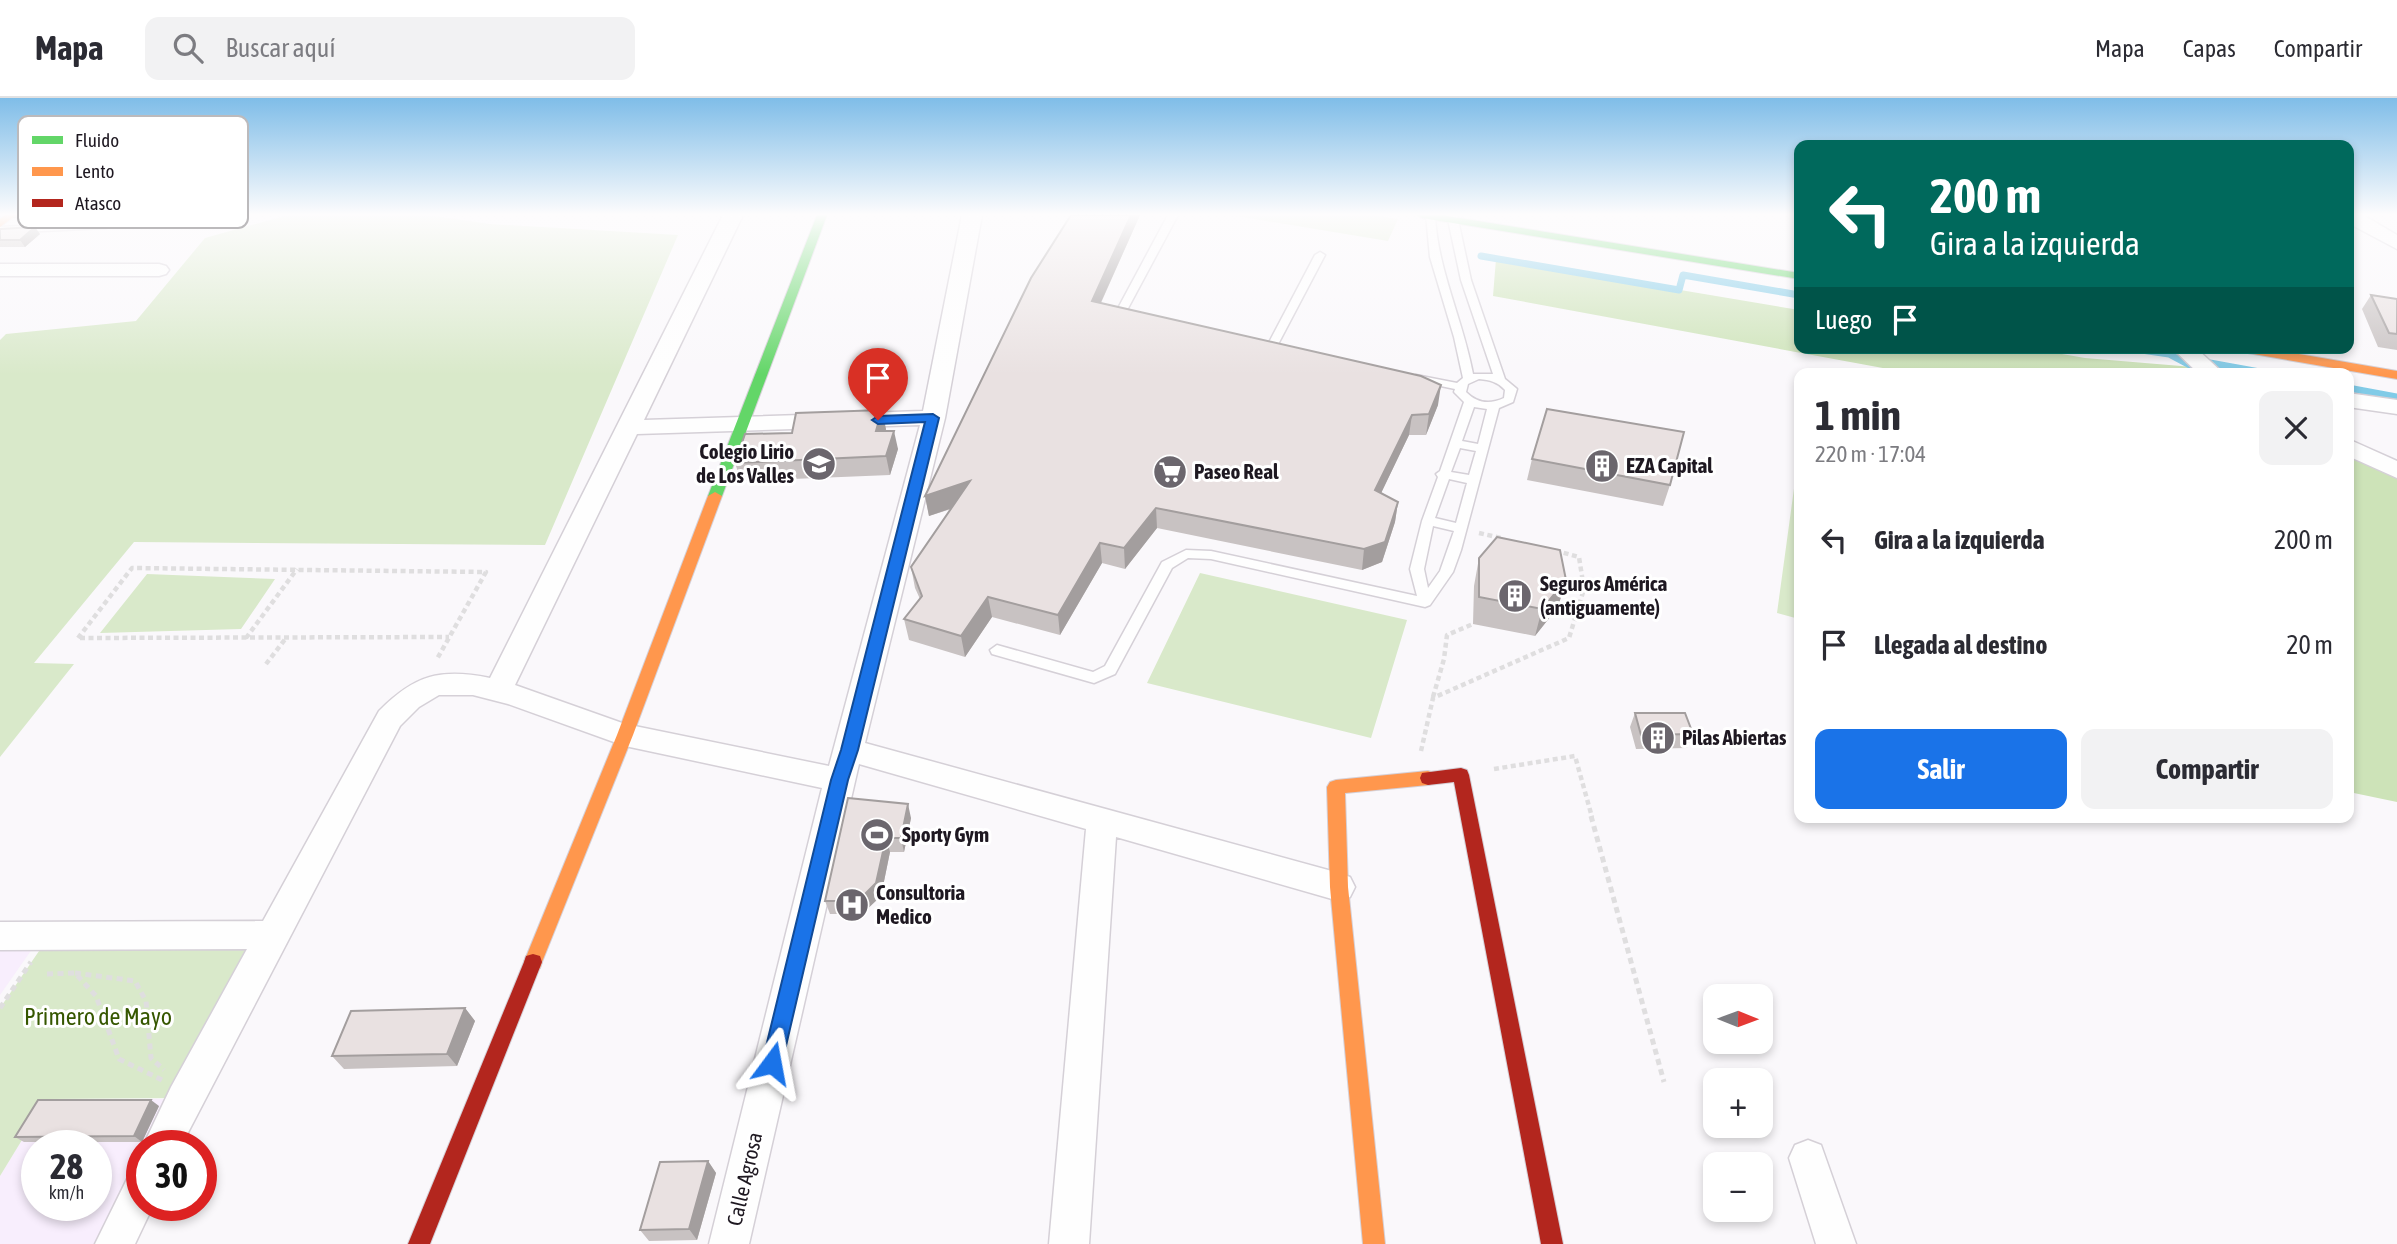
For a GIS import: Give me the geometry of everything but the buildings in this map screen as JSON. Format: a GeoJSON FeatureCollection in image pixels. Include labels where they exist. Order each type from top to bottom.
{"type":"FeatureCollection","features":[{"type":"Feature","properties":{"kind":"street"},"geometry":{"type":"LineString","coordinates":[[498,691],[707,268]]}},
{"type":"Feature","properties":{"kind":"street"},"geometry":{"type":"LineString","coordinates":[[419,1244],[625,735],[801,268]]}},
{"type":"Feature","properties":{"kind":"street","name":"Calle Agrosa"},"geometry":{"type":"LineString","coordinates":[[729,1244],[839,780],[849,750],[933,418],[962,268]]}},
{"type":"Feature","properties":{"kind":"street"},"geometry":{"type":"LineString","coordinates":[[1763,268],[1794,275]]}},
{"type":"Feature","properties":{"kind":"street"},"geometry":{"type":"LineString","coordinates":[[0,270],[159,270]]}},
{"type":"Feature","properties":{"kind":"street"},"geometry":{"type":"LineString","coordinates":[[2190,354],[2205,368]]}},
{"type":"Feature","properties":{"kind":"street"},"geometry":{"type":"LineString","coordinates":[[2276,354],[2397,375]]}},
{"type":"Feature","properties":{"kind":"street"},"geometry":{"type":"LineString","coordinates":[[2354,401],[2397,407]]}},
{"type":"Feature","properties":{"kind":"street"},"geometry":{"type":"LineString","coordinates":[[630,427],[933,418]]}},
{"type":"Feature","properties":{"kind":"street"},"geometry":{"type":"LineString","coordinates":[[2354,449],[2397,470]]}},
{"type":"Feature","properties":{"kind":"street"},"geometry":{"type":"LineString","coordinates":[[170,1130],[389,719],[413,694],[450,683],[498,691],[625,735],[839,780]]}},
{"type":"Feature","properties":{"kind":"street"},"geometry":{"type":"LineString","coordinates":[[849,750],[1339,887]]}},
{"type":"Feature","properties":{"kind":"street"},"geometry":{"type":"LineString","coordinates":[[1374,1244],[1339,887],[1336,787],[1461,775],[1552,1244]]}},
{"type":"Feature","properties":{"kind":"street"},"geometry":{"type":"LineString","coordinates":[[1069,1244],[1102,820]]}},
{"type":"Feature","properties":{"kind":"street"},"geometry":{"type":"LineString","coordinates":[[0,936],[272,934]]}},
{"type":"Feature","properties":{"kind":"street"},"geometry":{"type":"LineString","coordinates":[[1808,1158],[1836,1244]]}},
{"type":"Feature","properties":{"kind":"street"},"geometry":{"type":"LineString","coordinates":[[116,1244],[127,1221]]}},
{"type":"Feature","properties":{"kind":"lane"},"geometry":{"type":"LineString","coordinates":[[1142,322],[1124,317],[1121,312],[1144,268]]}},
{"type":"Feature","properties":{"kind":"lane"},"geometry":{"type":"LineString","coordinates":[[1270,351],[1313,268]]}},
{"type":"Feature","properties":{"kind":"lane"},"geometry":{"type":"LineString","coordinates":[[1406,376],[1464,382],[1489,376],[1500,379],[1511,389],[1512,395],[1509,400],[1494,406],[1470,402],[1460,392],[1464,382],[1464,348],[1436,268]]}},
{"type":"Feature","properties":{"kind":"lane"},"geometry":{"type":"LineString","coordinates":[[1464,268],[1500,379]]}},
{"type":"Feature","properties":{"kind":"lane"},"geometry":{"type":"LineString","coordinates":[[1257,348],[1284,353]]}},
{"type":"Feature","properties":{"kind":"lane"},"geometry":{"type":"LineString","coordinates":[[1425,602],[1418,569],[1428,521],[1442,474],[1470,402]]}},
{"type":"Feature","properties":{"kind":"lane"},"geometry":{"type":"LineString","coordinates":[[1425,602],[1446,572],[1455,550],[1494,406]]}},
{"type":"Feature","properties":{"kind":"lane"},"geometry":{"type":"LineString","coordinates":[[1454,443],[1482,449]]}},
{"type":"Feature","properties":{"kind":"lane"},"geometry":{"type":"LineString","coordinates":[[1442,474],[1473,480]]}},
{"type":"Feature","properties":{"kind":"lane"},"geometry":{"type":"LineString","coordinates":[[1428,521],[1459,528]]}},
{"type":"Feature","properties":{"kind":"lane"},"geometry":{"type":"LineString","coordinates":[[997,650],[1094,678],[1110,670],[1167,565],[1186,554],[1211,555],[1425,602]]}},
{"type":"Feature","properties":{"kind":"path"},"geometry":{"type":"LineString","coordinates":[[1459,528],[1513,541]]}},
{"type":"Feature","properties":{"kind":"path"},"geometry":{"type":"LineString","coordinates":[[1433,698],[1569,638],[1584,589],[1579,556],[1553,550]]}},
{"type":"Feature","properties":{"kind":"path"},"geometry":{"type":"LineString","coordinates":[[437,659],[450,637],[486,572],[132,568],[78,638],[450,637]]}},
{"type":"Feature","properties":{"kind":"path"},"geometry":{"type":"LineString","coordinates":[[246,638],[297,569]]}},
{"type":"Feature","properties":{"kind":"path"},"geometry":{"type":"LineString","coordinates":[[1414,779],[1444,659],[1447,635],[1473,624]]}},
{"type":"Feature","properties":{"kind":"path"},"geometry":{"type":"LineString","coordinates":[[266,664],[286,638]]}},
{"type":"Feature","properties":{"kind":"path"},"geometry":{"type":"LineString","coordinates":[[1461,775],[1575,756],[1664,1082]]}},
{"type":"Feature","properties":{"kind":"path"},"geometry":{"type":"LineString","coordinates":[[0,1008],[50,936]]}},
{"type":"Feature","properties":{"kind":"path"},"geometry":{"type":"LineString","coordinates":[[75,973],[96,996],[119,1059],[188,1093]]}},
{"type":"Feature","properties":{"kind":"path"},"geometry":{"type":"LineString","coordinates":[[47,974],[75,973],[135,981],[146,1001],[151,1058],[188,1093]]}},
{"type":"Feature","properties":{"kind":"shaded area"},"geometry":{"type":"Polygon","coordinates":[[[0,942],[37,942],[0,995],[0,942]]]}},
{"type":"Feature","properties":{"kind":"shaded area"},"geometry":{"type":"Polygon","coordinates":[[[47,1099],[184,1099],[168,1130],[126,1130],[126,1210],[108,1244],[0,1244],[0,1176],[21,1142],[21,1221],[112,1221],[112,1130],[28,1130],[47,1099]]]}},
{"type":"Feature","properties":{"kind":"green space"},"geometry":{"type":"Polygon","coordinates":[[[180,268],[664,268],[545,545],[134,542],[34,663],[74,664],[0,757],[0,340],[6,334],[136,321],[180,268]]]}},
{"type":"Feature","properties":{"kind":"green space"},"geometry":{"type":"Polygon","coordinates":[[[1495,268],[1552,268],[1794,309],[1794,352],[1493,296],[1495,268]]]}},
{"type":"Feature","properties":{"kind":"green space"},"geometry":{"type":"Polygon","coordinates":[[[1807,354],[2062,354],[2195,368],[1883,368],[1807,354]]]}},
{"type":"Feature","properties":{"kind":"green space"},"geometry":{"type":"Polygon","coordinates":[[[2354,453],[2397,476],[2397,802],[2354,793],[2354,453]]]}},
{"type":"Feature","properties":{"kind":"green space"},"geometry":{"type":"Polygon","coordinates":[[[1794,489],[1794,618],[1777,613],[1794,489]]]}},
{"type":"Feature","properties":{"kind":"green space"},"geometry":{"type":"Polygon","coordinates":[[[1200,573],[1407,620],[1371,738],[1147,683],[1200,573]]]}},
{"type":"Feature","properties":{"kind":"green space"},"geometry":{"type":"Polygon","coordinates":[[[147,574],[275,579],[241,629],[100,633],[147,574]]]}},
{"type":"Feature","properties":{"kind":"green space","name":"Primero de Mayo"},"geometry":{"type":"Polygon","coordinates":[[[50,935],[272,935],[180,1098],[47,1099],[28,1130],[21,1130],[21,1142],[0,1176],[0,1008],[50,935]]]}},
{"type":"Feature","properties":{"kind":"waterway"},"geometry":{"type":"LineString","coordinates":[[1554,268],[1679,290],[1683,275],[1794,294]]}},
{"type":"Feature","properties":{"kind":"waterway"},"geometry":{"type":"LineString","coordinates":[[2169,354],[2195,368]]}},
{"type":"Feature","properties":{"kind":"waterway"},"geometry":{"type":"LineString","coordinates":[[2210,363],[2238,368]]}},
{"type":"Feature","properties":{"kind":"waterway"},"geometry":{"type":"LineString","coordinates":[[2354,389],[2397,397]]}},
{"type":"Feature","properties":{"kind":"traffic: fast"},"geometry":{"type":"LineString","coordinates":[[715,496],[802,268]]}},
{"type":"Feature","properties":{"kind":"traffic: fast"},"geometry":{"type":"LineString","coordinates":[[1753,268],[1794,275]]}},
{"type":"Feature","properties":{"kind":"traffic: slow"},"geometry":{"type":"LineString","coordinates":[[2276,354],[2397,375]]}},
{"type":"Feature","properties":{"kind":"traffic: slow"},"geometry":{"type":"LineString","coordinates":[[533,962],[625,735],[715,496]]}},
{"type":"Feature","properties":{"kind":"traffic: slow"},"geometry":{"type":"LineString","coordinates":[[1374,1244],[1339,887],[1336,787],[1428,778]]}},
{"type":"Feature","properties":{"kind":"traffic: jam"},"geometry":{"type":"LineString","coordinates":[[1428,778],[1461,775],[1552,1244]]}},
{"type":"Feature","properties":{"kind":"traffic: jam"},"geometry":{"type":"LineString","coordinates":[[419,1244],[533,962]]}},
{"type":"Feature","properties":{"kind":"place","name":"Colegio Lirio de Los Valles"},"geometry":{"type":"Point","coordinates":[819,464]}},
{"type":"Feature","properties":{"kind":"place","name":"EZA Capital"},"geometry":{"type":"Point","coordinates":[1602,466]}},
{"type":"Feature","properties":{"kind":"place","name":"Paseo Real"},"geometry":{"type":"Point","coordinates":[1170,472]}},
{"type":"Feature","properties":{"kind":"place","name":"Seguros América (antiguamente)"},"geometry":{"type":"Point","coordinates":[1515,596]}},
{"type":"Feature","properties":{"kind":"place","name":"Pilas Abiertas"},"geometry":{"type":"Point","coordinates":[1658,738]}},
{"type":"Feature","properties":{"kind":"place","name":"Sporty Gym"},"geometry":{"type":"Point","coordinates":[877,835]}},
{"type":"Feature","properties":{"kind":"place","name":"Consultoria Medico"},"geometry":{"type":"Point","coordinates":[852,905]}},
{"type":"Feature","properties":{"kind":"route"},"geometry":{"type":"LineString","coordinates":[[772,1063],[839,780],[849,750],[933,418],[878,420]]}}]}
